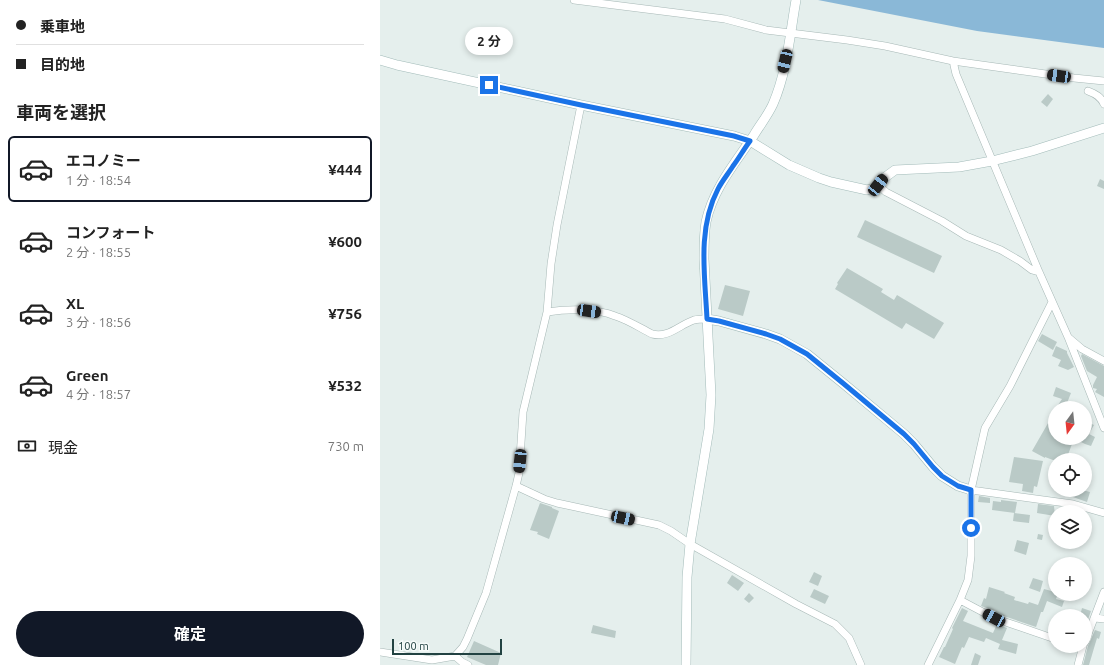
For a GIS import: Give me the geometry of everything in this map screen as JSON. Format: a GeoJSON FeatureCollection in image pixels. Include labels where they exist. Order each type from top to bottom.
{"type":"FeatureCollection","features":[{"type":"Feature","properties":{"kind":"street"},"geometry":{"type":"LineString","coordinates":[[574,0],[724,19],[766,30],[885,46],[953,61],[1104,81]]}},
{"type":"Feature","properties":{"kind":"street"},"geometry":{"type":"LineString","coordinates":[[686,665],[687,577],[690,544],[711,411],[704,240],[708,215],[710,206],[719,186],[750,141],[776,97],[785,61],[796,0]]}},
{"type":"Feature","properties":{"kind":"street"},"geometry":{"type":"LineString","coordinates":[[380,60],[581,105],[727,134],[750,141],[789,164],[832,182],[867,190],[874,188],[895,170],[959,167],[992,161],[1032,151],[1104,128]]}},
{"type":"Feature","properties":{"kind":"street"},"geometry":{"type":"LineString","coordinates":[[953,61],[956,74],[1039,272],[1068,337],[1104,428]]}},
{"type":"Feature","properties":{"kind":"street"},"geometry":{"type":"LineString","coordinates":[[1088,91],[1097,94],[1104,104]]}},
{"type":"Feature","properties":{"kind":"street"},"geometry":{"type":"LineString","coordinates":[[380,652],[431,663],[455,656],[463,647],[467,639],[486,593],[516,486],[520,461],[523,412],[547,312],[551,264],[557,225],[581,105]]}},
{"type":"Feature","properties":{"kind":"street"},"geometry":{"type":"LineString","coordinates":[[878,185],[886,192],[942,221],[966,236],[1001,250],[1032,270],[1039,272]]}},
{"type":"Feature","properties":{"kind":"street"},"geometry":{"type":"LineString","coordinates":[[928,665],[960,600],[968,580],[970,568],[971,490],[985,428],[1010,386],[1052,302]]}},
{"type":"Feature","properties":{"kind":"street"},"geometry":{"type":"LineString","coordinates":[[547,312],[565,310],[589,311],[615,315],[652,334],[658,335],[666,334],[696,320],[707,319],[719,321],[780,339],[807,354],[844,384],[904,434],[942,476],[958,486],[971,490],[1073,504],[1104,513]]}},
{"type":"Feature","properties":{"kind":"street"},"geometry":{"type":"LineString","coordinates":[[1068,337],[1082,349],[1104,361]]}},
{"type":"Feature","properties":{"kind":"street"},"geometry":{"type":"LineString","coordinates":[[516,486],[544,499],[557,503],[659,525],[671,531],[690,544],[796,604],[835,624],[849,638],[861,665]]}},
{"type":"Feature","properties":{"kind":"street"},"geometry":{"type":"LineString","coordinates":[[1092,623],[1104,592]]}},
{"type":"Feature","properties":{"kind":"street"},"geometry":{"type":"LineString","coordinates":[[960,600],[994,618],[1048,637]]}},
{"type":"Feature","properties":{"kind":"street"},"geometry":{"type":"LineString","coordinates":[[1094,618],[1104,619]]}},
{"type":"Feature","properties":{"kind":"street"},"geometry":{"type":"LineString","coordinates":[[1078,665],[1081,653]]}},
{"type":"Feature","properties":{"kind":"street"},"geometry":{"type":"LineString","coordinates":[[455,656],[468,665]]}},
{"type":"Feature","properties":{"kind":"water"},"geometry":{"type":"Polygon","coordinates":[[[818,0],[1104,0],[1104,48],[977,31],[818,0]]]}},
{"type":"Feature","properties":{"kind":"building"},"geometry":{"type":"Polygon","coordinates":[[[1048,94],[1053,99],[1047,107],[1041,102],[1048,94]]]}},
{"type":"Feature","properties":{"kind":"building"},"geometry":{"type":"Polygon","coordinates":[[[1100,179],[1104,181],[1104,189],[1097,186],[1100,179]]]}},
{"type":"Feature","properties":{"kind":"building"},"geometry":{"type":"Polygon","coordinates":[[[865,220],[942,256],[934,273],[857,237],[865,220]]]}},
{"type":"Feature","properties":{"kind":"building"},"geometry":{"type":"Polygon","coordinates":[[[847,268],[883,289],[881,292],[894,300],[897,295],[944,323],[934,339],[906,323],[902,329],[835,289],[838,284],[837,283],[847,268]]]}},
{"type":"Feature","properties":{"kind":"building"},"geometry":{"type":"Polygon","coordinates":[[[725,285],[750,291],[743,316],[718,309],[725,285]]]}},
{"type":"Feature","properties":{"kind":"building"},"geometry":{"type":"Polygon","coordinates":[[[1042,334],[1057,342],[1053,350],[1038,341],[1042,334]]]}},
{"type":"Feature","properties":{"kind":"building"},"geometry":{"type":"Polygon","coordinates":[[[1056,346],[1067,351],[1074,367],[1068,370],[1058,366],[1061,360],[1052,356],[1056,346]]]}},
{"type":"Feature","properties":{"kind":"building"},"geometry":{"type":"Polygon","coordinates":[[[1082,354],[1104,366],[1104,397],[1095,392],[1097,389],[1093,388],[1093,385],[1097,377],[1087,371],[1081,356],[1082,354]]]}},
{"type":"Feature","properties":{"kind":"building"},"geometry":{"type":"Polygon","coordinates":[[[1056,387],[1071,393],[1068,401],[1061,401],[1062,399],[1053,396],[1056,387]]]}},
{"type":"Feature","properties":{"kind":"building"},"geometry":{"type":"Polygon","coordinates":[[[1048,423],[1048,445],[1072,445],[1069,453],[1048,453],[1048,458],[1032,451],[1048,423]]]}},
{"type":"Feature","properties":{"kind":"building"},"geometry":{"type":"Polygon","coordinates":[[[1092,436],[1095,437],[1092,444],[1092,436]]]}},
{"type":"Feature","properties":{"kind":"building"},"geometry":{"type":"Polygon","coordinates":[[[1014,457],[1043,461],[1037,487],[1034,486],[1033,493],[1022,491],[1023,484],[1009,482],[1014,457]]]}},
{"type":"Feature","properties":{"kind":"building"},"geometry":{"type":"Polygon","coordinates":[[[979,496],[990,498],[990,503],[978,502],[979,496]]]}},
{"type":"Feature","properties":{"kind":"building"},"geometry":{"type":"Polygon","coordinates":[[[1073,497],[1088,497],[1087,502],[1073,497]]]}},
{"type":"Feature","properties":{"kind":"building"},"geometry":{"type":"Polygon","coordinates":[[[1001,500],[1017,502],[1015,513],[992,510],[993,501],[1001,502],[1001,500]]]}},
{"type":"Feature","properties":{"kind":"building"},"geometry":{"type":"Polygon","coordinates":[[[540,503],[559,511],[549,539],[537,534],[538,532],[530,530],[540,503]]]}},
{"type":"Feature","properties":{"kind":"building"},"geometry":{"type":"Polygon","coordinates":[[[1038,504],[1048,505],[1048,515],[1037,513],[1038,504]]]}},
{"type":"Feature","properties":{"kind":"building"},"geometry":{"type":"Polygon","coordinates":[[[1014,513],[1030,515],[1029,523],[1013,521],[1014,513]]]}},
{"type":"Feature","properties":{"kind":"building"},"geometry":{"type":"Polygon","coordinates":[[[1038,534],[1043,535],[1042,540],[1037,539],[1038,534]]]}},
{"type":"Feature","properties":{"kind":"building"},"geometry":{"type":"Polygon","coordinates":[[[1017,540],[1029,543],[1026,555],[1014,551],[1017,540]]]}},
{"type":"Feature","properties":{"kind":"building"},"geometry":{"type":"Polygon","coordinates":[[[814,572],[822,576],[818,586],[809,582],[814,572]]]}},
{"type":"Feature","properties":{"kind":"building"},"geometry":{"type":"Polygon","coordinates":[[[732,575],[744,583],[738,591],[727,583],[732,575]]]}},
{"type":"Feature","properties":{"kind":"building"},"geometry":{"type":"Polygon","coordinates":[[[1033,578],[1043,581],[1040,592],[1029,588],[1033,578]]]}},
{"type":"Feature","properties":{"kind":"building"},"geometry":{"type":"Polygon","coordinates":[[[989,587],[1015,597],[1014,600],[1028,604],[1029,602],[1038,605],[1044,589],[1048,590],[1048,601],[1064,601],[1062,607],[1047,601],[1043,612],[1041,612],[1036,627],[995,613],[996,611],[981,606],[984,598],[986,599],[989,587]]]}},
{"type":"Feature","properties":{"kind":"building"},"geometry":{"type":"Polygon","coordinates":[[[814,589],[829,596],[825,604],[810,597],[814,589]]]}},
{"type":"Feature","properties":{"kind":"building"},"geometry":{"type":"Polygon","coordinates":[[[749,593],[754,598],[749,603],[744,599],[749,593]]]}},
{"type":"Feature","properties":{"kind":"building"},"geometry":{"type":"Polygon","coordinates":[[[962,608],[968,611],[963,621],[993,633],[997,624],[1007,628],[1002,640],[1018,644],[1016,654],[998,649],[1000,644],[986,638],[984,642],[969,637],[964,648],[962,647],[955,664],[939,657],[962,608]]]}},
{"type":"Feature","properties":{"kind":"building"},"geometry":{"type":"Polygon","coordinates":[[[593,625],[616,631],[615,638],[591,633],[593,625]]]}},
{"type":"Feature","properties":{"kind":"building"},"geometry":{"type":"Polygon","coordinates":[[[1095,630],[1101,632],[1099,639],[1097,638],[1089,665],[1083,665],[1086,653],[1092,653],[1092,637],[1095,630]]]}},
{"type":"Feature","properties":{"kind":"building"},"geometry":{"type":"Polygon","coordinates":[[[474,641],[501,653],[498,665],[486,665],[467,657],[474,641]]]}},
{"type":"Feature","properties":{"kind":"building"},"geometry":{"type":"Polygon","coordinates":[[[975,653],[981,656],[978,665],[971,665],[975,653]]]}},
{"type":"Feature","properties":{"kind":"route"},"geometry":{"type":"LineString","coordinates":[[489,85],[734,136],[750,141],[717,190],[710,206],[704,240],[707,319],[766,334],[780,339],[807,354],[904,434],[942,476],[958,486],[971,490],[971,528]]}}]}
